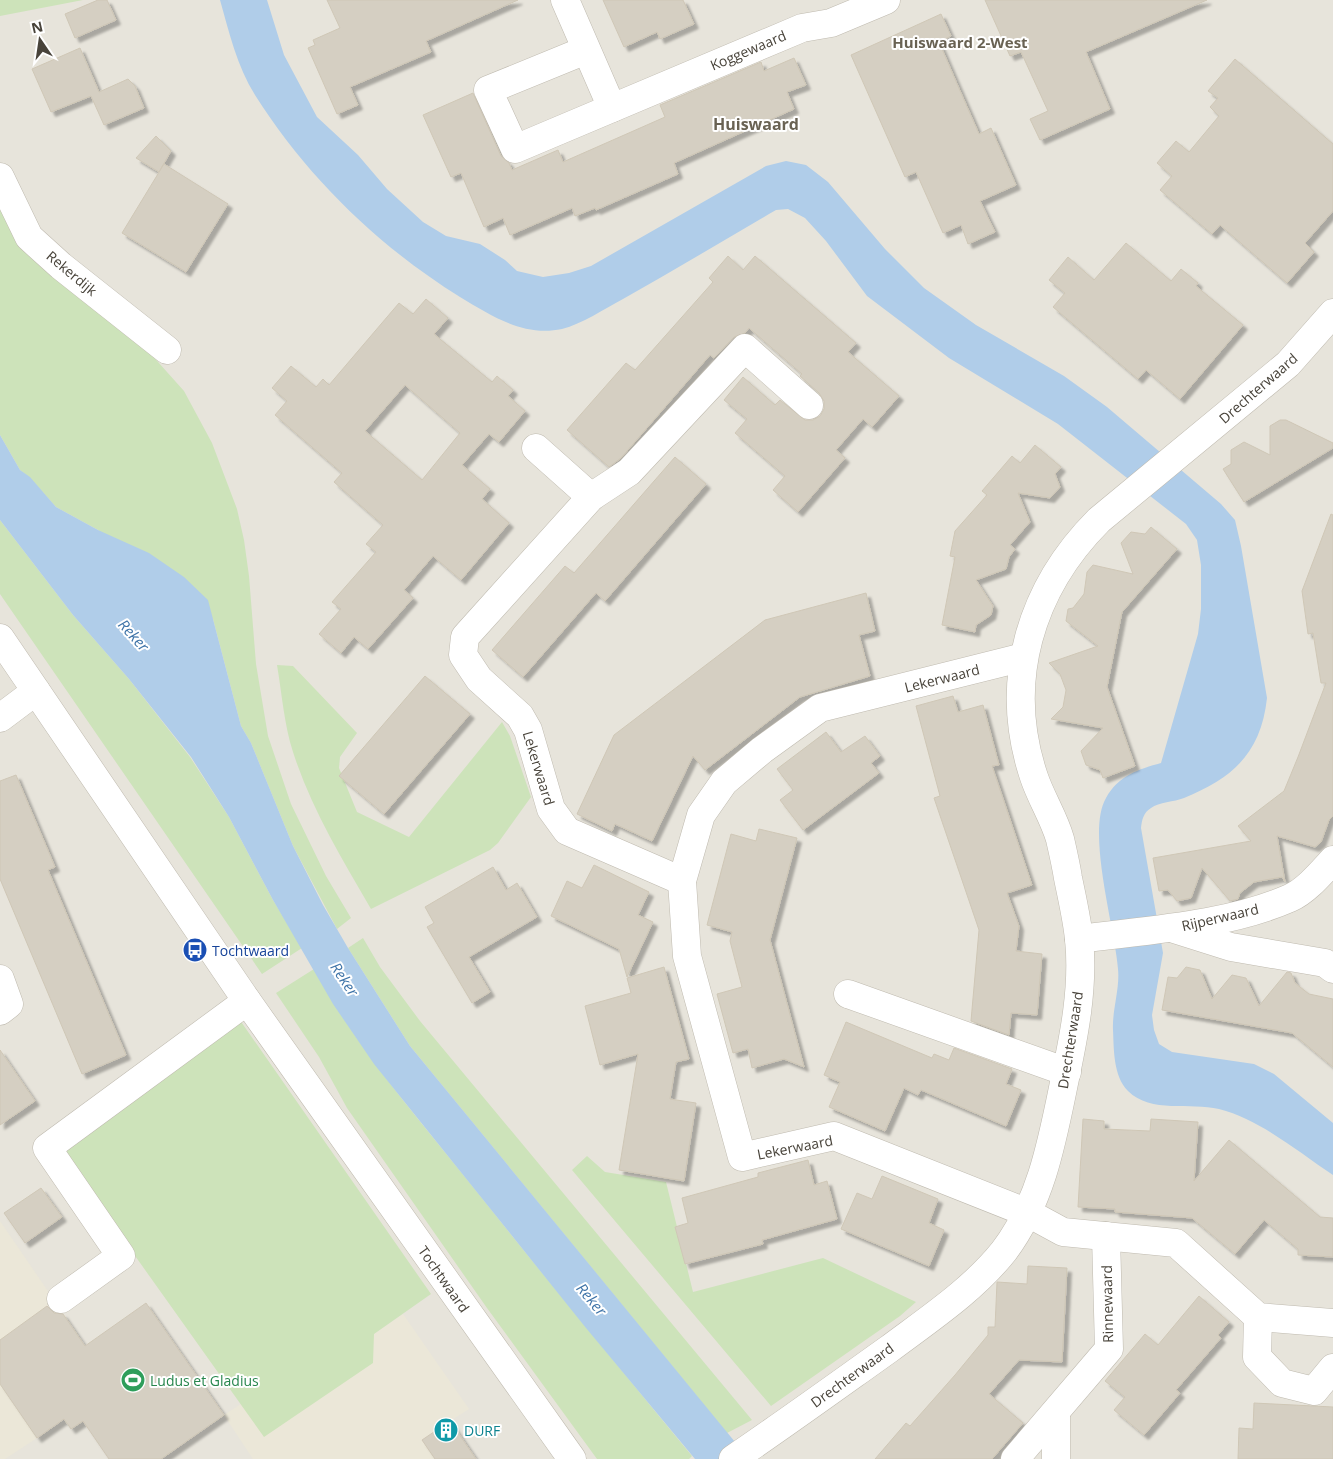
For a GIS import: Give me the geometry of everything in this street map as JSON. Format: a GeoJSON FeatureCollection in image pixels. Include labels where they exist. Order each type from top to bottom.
{"type":"FeatureCollection","features":[{"type":"Feature","properties":{"kind":"street"},"geometry":{"type":"LineString","coordinates":[[565,0],[612,108]]}},
{"type":"Feature","properties":{"kind":"street","name":"Koggewaard"},"geometry":{"type":"LineString","coordinates":[[586,50],[488,90],[515,149],[802,28],[831,23],[886,0]]}},
{"type":"Feature","properties":{"kind":"street","name":"Rekerdijk"},"geometry":{"type":"LineString","coordinates":[[0,177],[29,237],[61,266],[167,350]]}},
{"type":"Feature","properties":{"kind":"street","name":"Drechterwaard"},"geometry":{"type":"LineString","coordinates":[[733,1459],[936,1314],[976,1281],[1004,1250],[1028,1213],[1047,1163],[1091,938],[1059,838],[1033,777],[1024,735],[1021,697],[1024,657],[1035,615],[1060,566],[1077,542],[1130,493],[1288,364],[1333,313]]}},
{"type":"Feature","properties":{"kind":"street","name":"Lekerwaard"},"geometry":{"type":"LineString","coordinates":[[682,881],[567,831],[551,809],[528,730],[520,716],[478,679],[463,655],[465,637],[591,497],[629,472],[745,348],[809,405]]}},
{"type":"Feature","properties":{"kind":"street"},"geometry":{"type":"LineString","coordinates":[[536,448],[591,497]]}},
{"type":"Feature","properties":{"kind":"street","name":"Tochtwaard"},"geometry":{"type":"LineString","coordinates":[[0,638],[247,1001],[572,1459]]}},
{"type":"Feature","properties":{"kind":"street","name":"Lekerwaard"},"geometry":{"type":"LineString","coordinates":[[1024,657],[820,708],[762,750],[724,782],[701,815],[682,881],[688,956],[742,1157],[834,1136],[1028,1213]]}},
{"type":"Feature","properties":{"kind":"street"},"geometry":{"type":"LineString","coordinates":[[0,718],[36,691]]}},
{"type":"Feature","properties":{"kind":"street","name":"Rijperwaard"},"geometry":{"type":"LineString","coordinates":[[1170,928],[1239,915],[1292,898],[1333,860]]}},
{"type":"Feature","properties":{"kind":"street"},"geometry":{"type":"LineString","coordinates":[[1091,938],[1170,928]]}},
{"type":"Feature","properties":{"kind":"street","name":"Rijperwaard"},"geometry":{"type":"LineString","coordinates":[[1170,928],[1231,946],[1326,963],[1333,970]]}},
{"type":"Feature","properties":{"kind":"street"},"geometry":{"type":"LineString","coordinates":[[0,979],[9,1004],[0,1011]]}},
{"type":"Feature","properties":{"kind":"street"},"geometry":{"type":"LineString","coordinates":[[848,994],[1066,1072]]}},
{"type":"Feature","properties":{"kind":"street"},"geometry":{"type":"LineString","coordinates":[[61,1299],[121,1256],[47,1148],[247,1001]]}},
{"type":"Feature","properties":{"kind":"street"},"geometry":{"type":"LineString","coordinates":[[1028,1213],[1063,1232],[1176,1243],[1258,1317],[1333,1323]]}},
{"type":"Feature","properties":{"kind":"street","name":"Rinnewaard"},"geometry":{"type":"LineString","coordinates":[[1015,1459],[1056,1414],[1109,1349],[1106,1236]]}},
{"type":"Feature","properties":{"kind":"street"},"geometry":{"type":"LineString","coordinates":[[1258,1317],[1257,1357],[1282,1383],[1314,1391],[1333,1368]]}},
{"type":"Feature","properties":{"kind":"street"},"geometry":{"type":"LineString","coordinates":[[1056,1414],[1056,1459]]}},
{"type":"Feature","properties":{"kind":"shaded area"},"geometry":{"type":"Polygon","coordinates":[[[0,0],[1333,0],[1333,1459],[0,1459],[0,0]]]}},
{"type":"Feature","properties":{"kind":"shaded area"},"geometry":{"type":"Polygon","coordinates":[[[0,1221],[78,1335],[29,1370],[37,1438],[5,1459],[0,1459],[0,1221]]]}},
{"type":"Feature","properties":{"kind":"shaded area"},"geometry":{"type":"Polygon","coordinates":[[[403,1314],[469,1409],[450,1421],[476,1459],[253,1459],[224,1415],[241,1404],[264,1436],[374,1334],[403,1314]]]}},
{"type":"Feature","properties":{"kind":"green space"},"geometry":{"type":"Polygon","coordinates":[[[0,0],[83,0],[0,16],[0,0]]]}},
{"type":"Feature","properties":{"kind":"green space"},"geometry":{"type":"Polygon","coordinates":[[[0,200],[150,353],[184,391],[212,443],[237,509],[244,540],[249,576],[256,664],[268,736],[291,804],[326,876],[351,918],[337,929],[293,846],[251,743],[241,726],[213,619],[98,530],[56,507],[30,478],[20,470],[0,435],[0,200]]]}},
{"type":"Feature","properties":{"kind":"green space"},"geometry":{"type":"Polygon","coordinates":[[[0,520],[73,615],[129,679],[190,757],[229,817],[273,900],[302,948],[262,974],[0,594],[0,520]]]}},
{"type":"Feature","properties":{"kind":"green space"},"geometry":{"type":"Polygon","coordinates":[[[277,665],[293,666],[357,733],[340,757],[339,768],[357,812],[409,837],[502,722],[510,736],[531,797],[498,843],[490,850],[371,909],[318,813],[300,773],[287,731],[277,665]]]}},
{"type":"Feature","properties":{"kind":"green space"},"geometry":{"type":"Polygon","coordinates":[[[363,938],[380,967],[420,1021],[752,1420],[727,1433],[410,1046],[348,948],[363,938]]]}},
{"type":"Feature","properties":{"kind":"green space"},"geometry":{"type":"Polygon","coordinates":[[[314,969],[347,1024],[424,1127],[692,1456],[689,1459],[597,1459],[487,1308],[347,1108],[319,1057],[276,993],[314,969]]]}},
{"type":"Feature","properties":{"kind":"green space"},"geometry":{"type":"Polygon","coordinates":[[[237,1016],[431,1294],[374,1334],[373,1363],[264,1437],[59,1149],[237,1016]]]}},
{"type":"Feature","properties":{"kind":"green space"},"geometry":{"type":"Polygon","coordinates":[[[587,1156],[605,1172],[666,1182],[693,1292],[823,1258],[916,1302],[900,1316],[771,1406],[572,1170],[587,1156]]]}},
{"type":"Feature","properties":{"kind":"water"},"geometry":{"type":"Polygon","coordinates":[[[220,0],[267,0],[284,55],[317,117],[358,155],[387,189],[423,222],[446,236],[480,244],[505,260],[517,271],[543,277],[569,273],[591,266],[766,166],[786,161],[806,165],[828,182],[885,249],[924,288],[976,325],[1064,376],[1107,407],[1221,504],[1235,520],[1267,698],[1264,717],[1258,734],[1251,749],[1242,761],[1217,782],[1184,798],[1154,806],[1143,817],[1141,828],[1163,953],[1152,1015],[1154,1030],[1159,1044],[1172,1052],[1254,1064],[1274,1074],[1333,1123],[1333,1175],[1264,1128],[1234,1114],[1208,1107],[1159,1105],[1137,1098],[1123,1085],[1117,1070],[1114,1054],[1113,1022],[1118,969],[1100,856],[1099,833],[1101,813],[1111,790],[1123,779],[1137,771],[1161,763],[1198,634],[1201,609],[1201,565],[1197,540],[1186,524],[1058,424],[949,358],[867,296],[826,241],[805,218],[788,209],[776,210],[623,299],[570,327],[548,331],[534,330],[496,318],[460,297],[401,255],[346,208],[321,182],[275,125],[255,95],[234,49],[220,0]]]}},
{"type":"Feature","properties":{"kind":"water","name":"Reker"},"geometry":{"type":"Polygon","coordinates":[[[0,435],[20,470],[30,477],[56,507],[98,530],[149,553],[184,577],[208,600],[241,726],[251,743],[293,846],[323,905],[348,948],[410,1046],[749,1459],[695,1459],[586,1328],[374,1064],[333,1004],[273,900],[229,817],[191,757],[129,679],[73,615],[0,520],[0,435]]]}},
{"type":"Feature","properties":{"kind":"building"},"geometry":{"type":"Polygon","coordinates":[[[98,0],[107,0],[116,20],[75,38],[65,14],[98,0]]]}},
{"type":"Feature","properties":{"kind":"building"},"geometry":{"type":"Polygon","coordinates":[[[327,0],[518,0],[426,41],[431,52],[350,87],[358,105],[337,114],[308,48],[315,45],[313,40],[340,28],[327,0]]]}},
{"type":"Feature","properties":{"kind":"building"},"geometry":{"type":"Polygon","coordinates":[[[603,0],[683,0],[694,24],[660,39],[657,32],[624,47],[603,0]]]}},
{"type":"Feature","properties":{"kind":"building"},"geometry":{"type":"Polygon","coordinates":[[[985,0],[1207,0],[1086,52],[1110,109],[1040,140],[1030,119],[1048,111],[1021,52],[1010,56],[985,0]]]}},
{"type":"Feature","properties":{"kind":"building"},"geometry":{"type":"Polygon","coordinates":[[[941,14],[951,36],[939,42],[961,93],[979,134],[991,128],[1016,185],[980,201],[995,232],[968,244],[961,225],[943,233],[916,172],[905,177],[851,55],[941,14]]]}},
{"type":"Feature","properties":{"kind":"building"},"geometry":{"type":"Polygon","coordinates":[[[80,48],[99,92],[128,79],[135,86],[144,108],[104,125],[91,96],[51,112],[32,69],[80,48]]]}},
{"type":"Feature","properties":{"kind":"building"},"geometry":{"type":"Polygon","coordinates":[[[794,58],[806,85],[787,92],[794,109],[674,163],[678,174],[596,210],[595,208],[575,216],[572,208],[510,235],[503,218],[484,227],[461,173],[451,177],[423,115],[473,93],[501,156],[509,163],[512,170],[558,150],[563,162],[665,117],[660,105],[761,62],[764,71],[794,58]]]}},
{"type":"Feature","properties":{"kind":"building"},"geometry":{"type":"Polygon","coordinates":[[[1235,59],[1333,144],[1333,211],[1305,243],[1314,252],[1287,283],[1220,225],[1212,234],[1160,190],[1172,176],[1157,163],[1176,141],[1189,152],[1219,116],[1210,107],[1218,98],[1208,91],[1235,59]]]}},
{"type":"Feature","properties":{"kind":"building"},"geometry":{"type":"Polygon","coordinates":[[[156,136],[171,151],[159,172],[136,158],[156,136]]]}},
{"type":"Feature","properties":{"kind":"building"},"geometry":{"type":"Polygon","coordinates":[[[164,164],[228,204],[186,272],[122,233],[164,164]]]}},
{"type":"Feature","properties":{"kind":"building"},"geometry":{"type":"Polygon","coordinates":[[[1126,243],[1171,281],[1181,269],[1198,283],[1196,286],[1243,325],[1180,399],[1146,370],[1138,379],[1053,307],[1065,293],[1049,280],[1068,257],[1094,280],[1126,243]]]}},
{"type":"Feature","properties":{"kind":"building"},"geometry":{"type":"Polygon","coordinates":[[[728,256],[743,270],[755,256],[856,343],[848,352],[899,396],[872,427],[863,419],[836,450],[845,458],[798,512],[773,490],[785,476],[735,433],[747,419],[724,400],[743,377],[775,405],[780,400],[805,420],[813,420],[820,416],[824,409],[824,401],[819,393],[800,376],[802,374],[749,328],[745,333],[734,337],[714,358],[710,355],[621,458],[609,467],[567,430],[626,363],[635,370],[713,282],[709,278],[728,256]]]}},
{"type":"Feature","properties":{"kind":"building"},"geometry":{"type":"Polygon","coordinates":[[[426,299],[448,318],[434,334],[492,382],[497,376],[513,390],[508,396],[525,411],[499,442],[489,434],[462,465],[490,489],[482,499],[509,523],[461,580],[433,556],[404,590],[413,598],[368,649],[354,637],[341,653],[319,634],[341,609],[332,602],[376,552],[366,544],[383,525],[334,482],[342,473],[275,415],[287,401],[272,388],[291,366],[316,387],[323,379],[329,385],[399,303],[413,314],[426,299]],[[405,385],[365,431],[422,480],[460,433],[405,385]]]}},
{"type":"Feature","properties":{"kind":"building"},"geometry":{"type":"Polygon","coordinates":[[[1280,420],[1286,420],[1333,443],[1333,448],[1244,502],[1223,469],[1231,464],[1231,450],[1244,442],[1270,455],[1270,426],[1280,420]]]}},
{"type":"Feature","properties":{"kind":"building"},"geometry":{"type":"Polygon","coordinates":[[[1035,445],[1061,467],[1055,474],[1060,487],[1050,498],[1018,493],[1030,522],[1010,545],[1015,549],[1009,557],[1006,569],[976,580],[993,606],[991,615],[976,625],[975,632],[942,625],[955,557],[950,556],[955,531],[987,495],[982,491],[1012,456],[1020,463],[1035,445]]]}},
{"type":"Feature","properties":{"kind":"building"},"geometry":{"type":"Polygon","coordinates":[[[675,457],[706,484],[605,601],[596,593],[523,677],[492,650],[565,566],[574,573],[675,457]]]}},
{"type":"Feature","properties":{"kind":"building"},"geometry":{"type":"Polygon","coordinates":[[[1331,514],[1333,515],[1333,816],[1329,820],[1321,842],[1315,847],[1277,836],[1285,882],[1282,877],[1254,882],[1240,893],[1238,899],[1230,901],[1202,868],[1191,898],[1177,901],[1168,890],[1159,891],[1153,858],[1251,841],[1238,826],[1284,791],[1298,757],[1326,683],[1321,683],[1313,633],[1308,634],[1302,591],[1331,514]]]}},
{"type":"Feature","properties":{"kind":"building"},"geometry":{"type":"Polygon","coordinates":[[[1151,527],[1177,549],[1122,612],[1107,687],[1135,766],[1103,778],[1100,770],[1086,765],[1081,751],[1103,728],[1051,719],[1063,707],[1066,690],[1060,674],[1049,663],[1098,646],[1066,621],[1068,609],[1073,608],[1084,594],[1087,572],[1093,565],[1133,574],[1121,543],[1131,532],[1145,534],[1151,527]]]}},
{"type":"Feature","properties":{"kind":"building"},"geometry":{"type":"Polygon","coordinates":[[[866,593],[875,631],[859,635],[870,676],[800,697],[705,770],[693,756],[652,841],[615,824],[612,831],[577,814],[614,735],[765,620],[866,593]]]}},
{"type":"Feature","properties":{"kind":"building"},"geometry":{"type":"Polygon","coordinates":[[[425,676],[470,714],[384,814],[339,776],[425,676]]]}},
{"type":"Feature","properties":{"kind":"building"},"geometry":{"type":"Polygon","coordinates":[[[953,696],[958,712],[983,705],[999,765],[992,766],[1032,885],[1007,893],[1019,926],[1016,951],[1042,954],[1037,1015],[1011,1013],[1009,1035],[971,1021],[979,930],[934,798],[940,796],[916,706],[953,696]]]}},
{"type":"Feature","properties":{"kind":"building"},"geometry":{"type":"Polygon","coordinates":[[[826,732],[841,752],[865,736],[880,756],[871,763],[879,773],[803,830],[780,800],[793,790],[777,769],[826,732]]]}},
{"type":"Feature","properties":{"kind":"building"},"geometry":{"type":"Polygon","coordinates":[[[16,775],[55,867],[48,870],[126,1055],[82,1074],[0,879],[0,781],[16,775]]]}},
{"type":"Feature","properties":{"kind":"building"},"geometry":{"type":"Polygon","coordinates":[[[759,829],[797,838],[770,940],[804,1067],[784,1059],[752,1068],[748,1049],[733,1053],[717,994],[742,987],[730,941],[732,932],[707,925],[731,834],[756,841],[759,829]]]}},
{"type":"Feature","properties":{"kind":"building"},"geometry":{"type":"Polygon","coordinates":[[[594,865],[649,892],[638,915],[653,922],[627,977],[619,949],[551,916],[567,881],[582,888],[594,865]]]}},
{"type":"Feature","properties":{"kind":"building"},"geometry":{"type":"Polygon","coordinates":[[[493,867],[506,890],[517,883],[537,917],[469,957],[490,992],[472,1003],[427,927],[434,923],[425,907],[493,867]]]}},
{"type":"Feature","properties":{"kind":"building"},"geometry":{"type":"Polygon","coordinates":[[[664,967],[689,1059],[676,1062],[670,1099],[696,1103],[684,1181],[619,1170],[638,1054],[600,1065],[585,1006],[631,993],[627,978],[664,967]]]}},
{"type":"Feature","properties":{"kind":"building"},"geometry":{"type":"Polygon","coordinates":[[[1186,967],[1200,970],[1212,999],[1232,975],[1246,978],[1259,1006],[1287,972],[1291,973],[1295,983],[1309,994],[1333,999],[1333,1067],[1292,1033],[1162,1010],[1168,977],[1177,978],[1186,967]]]}},
{"type":"Feature","properties":{"kind":"building"},"geometry":{"type":"Polygon","coordinates":[[[846,1022],[932,1058],[934,1054],[949,1060],[954,1048],[1012,1069],[1006,1084],[1021,1090],[1006,1126],[921,1090],[918,1095],[904,1088],[885,1131],[829,1107],[840,1082],[824,1075],[846,1022]]]}},
{"type":"Feature","properties":{"kind":"building"},"geometry":{"type":"Polygon","coordinates":[[[0,1050],[35,1101],[0,1125],[0,1050]]]}},
{"type":"Feature","properties":{"kind":"building"},"geometry":{"type":"Polygon","coordinates":[[[1083,1119],[1104,1121],[1104,1129],[1150,1131],[1151,1119],[1198,1122],[1194,1181],[1229,1140],[1320,1217],[1333,1218],[1333,1257],[1298,1255],[1298,1249],[1264,1220],[1235,1254],[1192,1218],[1115,1212],[1115,1209],[1078,1207],[1083,1119]]]}},
{"type":"Feature","properties":{"kind":"building"},"geometry":{"type":"Polygon","coordinates":[[[808,1160],[814,1185],[827,1181],[837,1219],[762,1240],[763,1244],[685,1264],[675,1227],[688,1223],[682,1198],[758,1177],[758,1173],[808,1160]]]}},
{"type":"Feature","properties":{"kind":"building"},"geometry":{"type":"Polygon","coordinates":[[[882,1176],[938,1199],[929,1223],[944,1230],[929,1266],[841,1229],[857,1193],[872,1199],[882,1176]]]}},
{"type":"Feature","properties":{"kind":"building"},"geometry":{"type":"Polygon","coordinates":[[[41,1188],[62,1217],[25,1243],[4,1213],[41,1188]]]}},
{"type":"Feature","properties":{"kind":"building"},"geometry":{"type":"Polygon","coordinates":[[[1028,1266],[1067,1268],[1062,1362],[1019,1360],[989,1394],[1023,1423],[992,1459],[875,1459],[906,1423],[910,1426],[955,1375],[988,1335],[988,1327],[995,1327],[997,1282],[1027,1284],[1028,1266]]]}},
{"type":"Feature","properties":{"kind":"building"},"geometry":{"type":"Polygon","coordinates":[[[1199,1296],[1229,1322],[1218,1335],[1221,1338],[1176,1390],[1180,1393],[1144,1435],[1114,1410],[1125,1397],[1105,1381],[1145,1334],[1158,1345],[1199,1296]]]}},
{"type":"Feature","properties":{"kind":"building","name":"Ludus et Gladius"},"geometry":{"type":"Polygon","coordinates":[[[146,1303],[224,1415],[161,1459],[109,1459],[83,1421],[71,1429],[64,1419],[37,1438],[0,1384],[0,1340],[47,1306],[54,1313],[63,1314],[85,1346],[146,1303]]]}},
{"type":"Feature","properties":{"kind":"building"},"geometry":{"type":"Polygon","coordinates":[[[1254,1403],[1333,1407],[1333,1459],[1238,1459],[1239,1428],[1253,1429],[1254,1403]]]}},
{"type":"Feature","properties":{"kind":"building","name":"DURF"},"geometry":{"type":"Polygon","coordinates":[[[450,1421],[476,1459],[435,1459],[422,1440],[450,1421]]]}},
{"type":"Feature","properties":{"kind":"place","name":"Tochtwaard"},"geometry":{"type":"Point","coordinates":[195,950]}},
{"type":"Feature","properties":{"kind":"place","name":"Ludus et Gladius"},"geometry":{"type":"Point","coordinates":[133,1380]}},
{"type":"Feature","properties":{"kind":"place","name":"DURF"},"geometry":{"type":"Point","coordinates":[446,1430]}},
{"type":"Feature","properties":{"kind":"district","name":"Huiswaard 2-West"},"geometry":{"type":"Point","coordinates":[960,42]}},
{"type":"Feature","properties":{"kind":"district","name":"Huiswaard"},"geometry":{"type":"Point","coordinates":[756,124]}}]}
